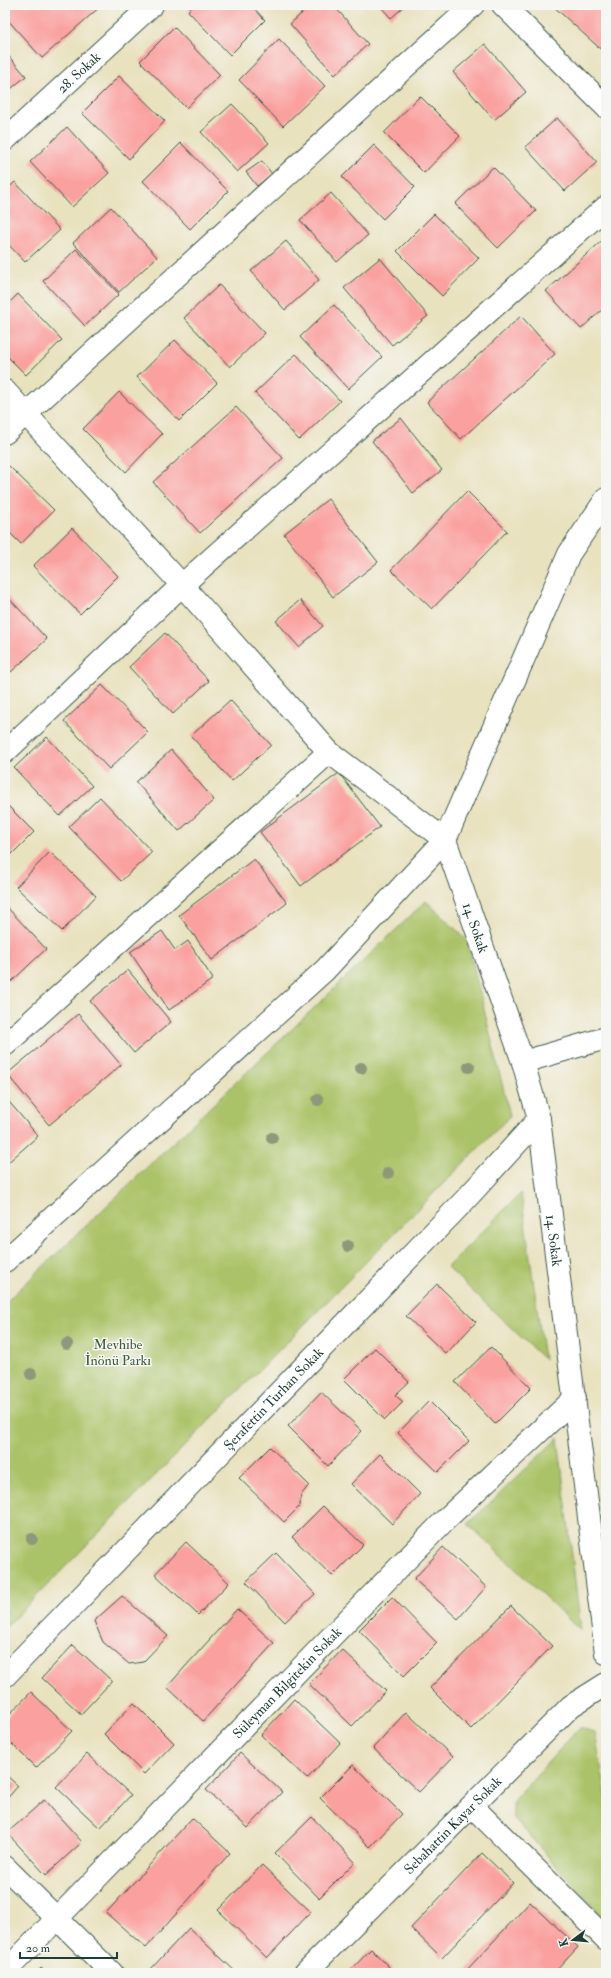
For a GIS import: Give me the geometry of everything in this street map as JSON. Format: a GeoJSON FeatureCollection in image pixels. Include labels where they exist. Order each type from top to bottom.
{"type":"FeatureCollection","features":[{"type":"Feature","properties":{"kind":"street","name":"28. Sokak"},"geometry":{"type":"LineString","coordinates":[[5,140],[152,5]]}},
{"type":"Feature","properties":{"kind":"street"},"geometry":{"type":"LineString","coordinates":[[5,433],[473,5]]}},
{"type":"Feature","properties":{"kind":"street"},"geometry":{"type":"LineString","coordinates":[[503,5],[606,106]]}},
{"type":"Feature","properties":{"kind":"street"},"geometry":{"type":"LineString","coordinates":[[5,752],[182,585],[606,206]]}},
{"type":"Feature","properties":{"kind":"street"},"geometry":{"type":"LineString","coordinates":[[5,391],[24,414],[182,585],[329,752],[445,840]]}},
{"type":"Feature","properties":{"kind":"street"},"geometry":{"type":"LineString","coordinates":[[5,1261],[325,970],[445,840],[569,554],[606,499]]}},
{"type":"Feature","properties":{"kind":"street"},"geometry":{"type":"LineString","coordinates":[[5,1045],[329,752]]}},
{"type":"Feature","properties":{"kind":"street","name":"14. Sokak"},"geometry":{"type":"LineString","coordinates":[[445,840],[523,1062],[539,1119],[606,1653]]}},
{"type":"Feature","properties":{"kind":"street"},"geometry":{"type":"LineString","coordinates":[[523,1062],[606,1038]]}},
{"type":"Feature","properties":{"kind":"street","name":"Şerafettin Turhan Sokak"},"geometry":{"type":"LineString","coordinates":[[5,1676],[465,1200],[539,1119]]}},
{"type":"Feature","properties":{"kind":"street","name":"Süleyman Bilgitekin Sokak"},"geometry":{"type":"LineString","coordinates":[[5,1972],[445,1520],[575,1398]]}},
{"type":"Feature","properties":{"kind":"street","name":"Sebahattin Kayar Sokak"},"geometry":{"type":"LineString","coordinates":[[305,1973],[571,1706],[606,1684]]}},
{"type":"Feature","properties":{"kind":"street"},"geometry":{"type":"LineString","coordinates":[[472,1806],[606,1939]]}},
{"type":"Feature","properties":{"kind":"street"},"geometry":{"type":"LineString","coordinates":[[5,1867],[112,1973]]}},
{"type":"Feature","properties":{"kind":"green space","name":"Mevhibe İnönü Parkı"},"geometry":{"type":"Polygon","coordinates":[[[426,901],[467,940],[510,1116],[5,1628],[5,1303],[426,901]]]}},
{"type":"Feature","properties":{"kind":"green space"},"geometry":{"type":"Polygon","coordinates":[[[521,1193],[544,1359],[447,1267],[521,1193]]]}},
{"type":"Feature","properties":{"kind":"green space"},"geometry":{"type":"Polygon","coordinates":[[[558,1438],[581,1631],[468,1524],[558,1438]]]}},
{"type":"Feature","properties":{"kind":"green space"},"geometry":{"type":"Polygon","coordinates":[[[580,1727],[595,1733],[606,1795],[606,1922],[513,1817],[513,1801],[580,1727]]]}},
{"type":"Feature","properties":{"kind":"building"},"geometry":{"type":"Polygon","coordinates":[[[5,5],[102,5],[42,58],[5,17],[5,5]]]}},
{"type":"Feature","properties":{"kind":"building"},"geometry":{"type":"Polygon","coordinates":[[[194,5],[251,5],[265,20],[230,55],[188,11],[194,5]]]}},
{"type":"Feature","properties":{"kind":"building"},"geometry":{"type":"Polygon","coordinates":[[[311,5],[333,5],[368,44],[335,75],[290,24],[311,5]]]}},
{"type":"Feature","properties":{"kind":"building"},"geometry":{"type":"Polygon","coordinates":[[[379,5],[406,5],[391,18],[379,5]]]}},
{"type":"Feature","properties":{"kind":"building"},"geometry":{"type":"Polygon","coordinates":[[[552,5],[606,5],[606,54],[552,5]]]}},
{"type":"Feature","properties":{"kind":"building"},"geometry":{"type":"Polygon","coordinates":[[[174,27],[220,75],[186,108],[140,61],[174,27]]]}},
{"type":"Feature","properties":{"kind":"building"},"geometry":{"type":"Polygon","coordinates":[[[279,39],[325,86],[283,126],[239,80],[279,39]]]}},
{"type":"Feature","properties":{"kind":"building"},"geometry":{"type":"Polygon","coordinates":[[[485,44],[526,92],[494,120],[453,72],[485,44]]]}},
{"type":"Feature","properties":{"kind":"building"},"geometry":{"type":"Polygon","coordinates":[[[5,52],[26,76],[5,94],[5,52]]]}},
{"type":"Feature","properties":{"kind":"building"},"geometry":{"type":"Polygon","coordinates":[[[119,76],[165,121],[129,159],[82,113],[119,76]]]}},
{"type":"Feature","properties":{"kind":"building"},"geometry":{"type":"Polygon","coordinates":[[[420,96],[460,136],[424,173],[384,133],[420,96]]]}},
{"type":"Feature","properties":{"kind":"building"},"geometry":{"type":"Polygon","coordinates":[[[232,104],[269,143],[237,172],[201,132],[232,104]]]}},
{"type":"Feature","properties":{"kind":"building"},"geometry":{"type":"Polygon","coordinates":[[[557,118],[597,162],[565,191],[525,147],[557,118]]]}},
{"type":"Feature","properties":{"kind":"building"},"geometry":{"type":"Polygon","coordinates":[[[67,127],[109,173],[72,207],[30,162],[67,127]]]}},
{"type":"Feature","properties":{"kind":"building"},"geometry":{"type":"Polygon","coordinates":[[[181,143],[228,191],[190,229],[143,181],[181,143]]]}},
{"type":"Feature","properties":{"kind":"building"},"geometry":{"type":"Polygon","coordinates":[[[374,145],[415,187],[383,219],[342,177],[374,145]]]}},
{"type":"Feature","properties":{"kind":"building"},"geometry":{"type":"Polygon","coordinates":[[[262,161],[272,174],[257,186],[246,172],[262,161]]]}},
{"type":"Feature","properties":{"kind":"building"},"geometry":{"type":"Polygon","coordinates":[[[493,167],[536,211],[498,248],[455,204],[493,167]]]}},
{"type":"Feature","properties":{"kind":"building"},"geometry":{"type":"Polygon","coordinates":[[[15,182],[60,230],[25,262],[5,241],[5,191],[15,182]]]}},
{"type":"Feature","properties":{"kind":"building"},"geometry":{"type":"Polygon","coordinates":[[[331,193],[368,235],[337,262],[300,220],[331,193]]]}},
{"type":"Feature","properties":{"kind":"building"},"geometry":{"type":"Polygon","coordinates":[[[111,207],[157,257],[119,292],[73,243],[111,207]]]}},
{"type":"Feature","properties":{"kind":"building"},"geometry":{"type":"Polygon","coordinates":[[[434,214],[479,258],[442,296],[397,251],[434,214]]]}},
{"type":"Feature","properties":{"kind":"building"},"geometry":{"type":"Polygon","coordinates":[[[606,237],[606,306],[581,329],[546,291],[606,237]]]}},
{"type":"Feature","properties":{"kind":"building"},"geometry":{"type":"Polygon","coordinates":[[[286,241],[319,280],[285,310],[251,271],[286,241]]]}},
{"type":"Feature","properties":{"kind":"building"},"geometry":{"type":"Polygon","coordinates":[[[76,249],[119,294],[85,326],[43,281],[76,249]]]}},
{"type":"Feature","properties":{"kind":"building"},"geometry":{"type":"Polygon","coordinates":[[[380,258],[428,316],[392,345],[344,288],[380,258]]]}},
{"type":"Feature","properties":{"kind":"building"},"geometry":{"type":"Polygon","coordinates":[[[219,285],[265,333],[230,367],[184,318],[219,285]]]}},
{"type":"Feature","properties":{"kind":"building"},"geometry":{"type":"Polygon","coordinates":[[[18,294],[62,340],[26,375],[5,354],[5,307],[18,294]]]}},
{"type":"Feature","properties":{"kind":"building"},"geometry":{"type":"Polygon","coordinates":[[[334,305],[382,357],[348,389],[300,337],[334,305]]]}},
{"type":"Feature","properties":{"kind":"building"},"geometry":{"type":"Polygon","coordinates":[[[521,316],[555,354],[461,439],[427,402],[521,316]]]}},
{"type":"Feature","properties":{"kind":"building"},"geometry":{"type":"Polygon","coordinates":[[[175,340],[217,383],[179,421],[137,377],[175,340]]]}},
{"type":"Feature","properties":{"kind":"building"},"geometry":{"type":"Polygon","coordinates":[[[296,354],[340,401],[299,440],[255,393],[296,354]]]}},
{"type":"Feature","properties":{"kind":"building"},"geometry":{"type":"Polygon","coordinates":[[[119,392],[162,434],[126,472],[83,429],[119,392]]]}},
{"type":"Feature","properties":{"kind":"building"},"geometry":{"type":"Polygon","coordinates":[[[236,407],[283,458],[200,533],[153,482],[236,407]]]}},
{"type":"Feature","properties":{"kind":"building"},"geometry":{"type":"Polygon","coordinates":[[[401,418],[442,470],[413,493],[372,441],[401,418]]]}},
{"type":"Feature","properties":{"kind":"building"},"geometry":{"type":"Polygon","coordinates":[[[9,466],[54,510],[21,544],[5,528],[5,470],[9,466]]]}},
{"type":"Feature","properties":{"kind":"building"},"geometry":{"type":"Polygon","coordinates":[[[467,491],[507,531],[432,609],[391,570],[467,491]]]}},
{"type":"Feature","properties":{"kind":"building"},"geometry":{"type":"Polygon","coordinates":[[[328,499],[378,562],[333,597],[284,534],[328,499]]]}},
{"type":"Feature","properties":{"kind":"building"},"geometry":{"type":"Polygon","coordinates":[[[72,528],[118,576],[80,614],[33,566],[72,528]]]}},
{"type":"Feature","properties":{"kind":"building"},"geometry":{"type":"Polygon","coordinates":[[[5,594],[47,639],[11,672],[5,665],[5,594]]]}},
{"type":"Feature","properties":{"kind":"building"},"geometry":{"type":"Polygon","coordinates":[[[300,600],[323,626],[299,647],[276,621],[300,600]]]}},
{"type":"Feature","properties":{"kind":"building"},"geometry":{"type":"Polygon","coordinates":[[[165,633],[209,681],[173,714],[129,667],[165,633]]]}},
{"type":"Feature","properties":{"kind":"building"},"geometry":{"type":"Polygon","coordinates":[[[102,685],[148,732],[109,769],[64,721],[102,685]]]}},
{"type":"Feature","properties":{"kind":"building"},"geometry":{"type":"Polygon","coordinates":[[[230,700],[271,745],[232,781],[191,736],[230,700]]]}},
{"type":"Feature","properties":{"kind":"building"},"geometry":{"type":"Polygon","coordinates":[[[47,737],[92,786],[60,816],[14,768],[47,737]]]}},
{"type":"Feature","properties":{"kind":"building"},"geometry":{"type":"Polygon","coordinates":[[[171,750],[214,800],[179,831],[136,782],[171,750]]]}},
{"type":"Feature","properties":{"kind":"building"},"geometry":{"type":"Polygon","coordinates":[[[339,773],[380,827],[301,886],[260,832],[339,773]]]}},
{"type":"Feature","properties":{"kind":"building"},"geometry":{"type":"Polygon","coordinates":[[[100,797],[152,852],[121,881],[69,827],[100,797]]]}},
{"type":"Feature","properties":{"kind":"building"},"geometry":{"type":"Polygon","coordinates":[[[5,803],[34,832],[5,861],[5,803]]]}},
{"type":"Feature","properties":{"kind":"building"},"geometry":{"type":"Polygon","coordinates":[[[50,852],[96,896],[62,931],[16,887],[50,852]]]}},
{"type":"Feature","properties":{"kind":"building"},"geometry":{"type":"Polygon","coordinates":[[[254,859],[287,903],[212,960],[179,915],[254,859]]]}},
{"type":"Feature","properties":{"kind":"building"},"geometry":{"type":"Polygon","coordinates":[[[5,905],[46,949],[11,982],[5,974],[5,905]]]}},
{"type":"Feature","properties":{"kind":"building"},"geometry":{"type":"Polygon","coordinates":[[[162,931],[175,950],[188,941],[213,979],[169,1010],[130,952],[162,931]]]}},
{"type":"Feature","properties":{"kind":"building"},"geometry":{"type":"Polygon","coordinates":[[[128,970],[171,1022],[134,1053],[90,1001],[128,970]]]}},
{"type":"Feature","properties":{"kind":"building"},"geometry":{"type":"Polygon","coordinates":[[[78,1014],[121,1065],[49,1125],[7,1074],[78,1014]]]}},
{"type":"Feature","properties":{"kind":"building"},"geometry":{"type":"Polygon","coordinates":[[[5,1097],[38,1136],[5,1165],[5,1097]]]}},
{"type":"Feature","properties":{"kind":"building"},"geometry":{"type":"Polygon","coordinates":[[[437,1284],[476,1322],[446,1354],[406,1316],[437,1284]]]}},
{"type":"Feature","properties":{"kind":"building"},"geometry":{"type":"Polygon","coordinates":[[[491,1347],[531,1388],[495,1424],[455,1382],[491,1347]]]}},
{"type":"Feature","properties":{"kind":"building"},"geometry":{"type":"Polygon","coordinates":[[[375,1348],[409,1382],[395,1395],[403,1402],[385,1420],[344,1379],[375,1348]]]}},
{"type":"Feature","properties":{"kind":"building"},"geometry":{"type":"Polygon","coordinates":[[[321,1392],[362,1431],[328,1466],[288,1426],[321,1392]]]}},
{"type":"Feature","properties":{"kind":"building"},"geometry":{"type":"Polygon","coordinates":[[[429,1401],[469,1441],[438,1472],[398,1433],[429,1401]]]}},
{"type":"Feature","properties":{"kind":"building"},"geometry":{"type":"Polygon","coordinates":[[[270,1447],[309,1485],[301,1495],[300,1506],[284,1522],[239,1478],[270,1447]]]}},
{"type":"Feature","properties":{"kind":"building"},"geometry":{"type":"Polygon","coordinates":[[[380,1454],[420,1494],[392,1524],[351,1484],[380,1454]]]}},
{"type":"Feature","properties":{"kind":"building"},"geometry":{"type":"Polygon","coordinates":[[[323,1506],[363,1545],[332,1576],[292,1537],[323,1506]]]}},
{"type":"Feature","properties":{"kind":"building"},"geometry":{"type":"Polygon","coordinates":[[[186,1542],[229,1583],[198,1615],[155,1574],[186,1542]]]}},
{"type":"Feature","properties":{"kind":"building"},"geometry":{"type":"Polygon","coordinates":[[[443,1547],[486,1587],[458,1619],[414,1579],[443,1547]]]}},
{"type":"Feature","properties":{"kind":"building"},"geometry":{"type":"Polygon","coordinates":[[[276,1553],[315,1594],[285,1622],[246,1582],[276,1553]]]}},
{"type":"Feature","properties":{"kind":"building"},"geometry":{"type":"Polygon","coordinates":[[[122,1596],[168,1636],[143,1662],[129,1664],[103,1642],[94,1621],[122,1596]]]}},
{"type":"Feature","properties":{"kind":"building"},"geometry":{"type":"Polygon","coordinates":[[[392,1597],[437,1643],[404,1676],[359,1630],[392,1597]]]}},
{"type":"Feature","properties":{"kind":"building"},"geometry":{"type":"Polygon","coordinates":[[[511,1606],[552,1646],[471,1729],[430,1688],[511,1606]]]}},
{"type":"Feature","properties":{"kind":"building"},"geometry":{"type":"Polygon","coordinates":[[[237,1609],[274,1643],[203,1721],[167,1687],[237,1609]]]}},
{"type":"Feature","properties":{"kind":"building"},"geometry":{"type":"Polygon","coordinates":[[[73,1645],[112,1681],[81,1714],[42,1678],[73,1645]]]}},
{"type":"Feature","properties":{"kind":"building"},"geometry":{"type":"Polygon","coordinates":[[[342,1650],[386,1691],[352,1726],[309,1684],[342,1650]]]}},
{"type":"Feature","properties":{"kind":"building"},"geometry":{"type":"Polygon","coordinates":[[[31,1692],[72,1731],[36,1768],[5,1737],[5,1719],[31,1692]]]}},
{"type":"Feature","properties":{"kind":"building"},"geometry":{"type":"Polygon","coordinates":[[[294,1699],[340,1743],[307,1779],[261,1735],[294,1699]]]}},
{"type":"Feature","properties":{"kind":"building"},"geometry":{"type":"Polygon","coordinates":[[[134,1703],[174,1743],[144,1774],[104,1734],[134,1703]]]}},
{"type":"Feature","properties":{"kind":"building"},"geometry":{"type":"Polygon","coordinates":[[[406,1712],[453,1757],[419,1792],[373,1748],[406,1712]]]}},
{"type":"Feature","properties":{"kind":"building"},"geometry":{"type":"Polygon","coordinates":[[[240,1753],[282,1792],[248,1828],[206,1790],[240,1753]]]}},
{"type":"Feature","properties":{"kind":"building"},"geometry":{"type":"Polygon","coordinates":[[[87,1754],[131,1795],[100,1828],[56,1787],[87,1754]]]}},
{"type":"Feature","properties":{"kind":"building"},"geometry":{"type":"Polygon","coordinates":[[[353,1765],[402,1814],[370,1847],[320,1798],[353,1765]]]}},
{"type":"Feature","properties":{"kind":"building"},"geometry":{"type":"Polygon","coordinates":[[[5,1774],[18,1786],[5,1801],[5,1774]]]}},
{"type":"Feature","properties":{"kind":"building"},"geometry":{"type":"Polygon","coordinates":[[[44,1800],[82,1842],[46,1875],[7,1833],[44,1800]]]}},
{"type":"Feature","properties":{"kind":"building"},"geometry":{"type":"Polygon","coordinates":[[[312,1817],[355,1862],[319,1898],[275,1853],[312,1817]]]}},
{"type":"Feature","properties":{"kind":"building"},"geometry":{"type":"Polygon","coordinates":[[[192,1818],[230,1853],[146,1948],[106,1913],[192,1818]]]}},
{"type":"Feature","properties":{"kind":"building"},"geometry":{"type":"Polygon","coordinates":[[[482,1853],[513,1883],[442,1958],[411,1928],[482,1853]]]}},
{"type":"Feature","properties":{"kind":"building"},"geometry":{"type":"Polygon","coordinates":[[[262,1865],[311,1912],[267,1958],[218,1910],[262,1865]]]}},
{"type":"Feature","properties":{"kind":"building"},"geometry":{"type":"Polygon","coordinates":[[[530,1902],[578,1947],[554,1973],[464,1973],[530,1902]]]}},
{"type":"Feature","properties":{"kind":"building"},"geometry":{"type":"Polygon","coordinates":[[[189,1928],[237,1973],[152,1973],[150,1970],[189,1928]]]}},
{"type":"Feature","properties":{"kind":"building"},"geometry":{"type":"Polygon","coordinates":[[[371,1949],[395,1973],[348,1973],[371,1949]]]}},
{"type":"Feature","properties":{"kind":"building"},"geometry":{"type":"Polygon","coordinates":[[[41,1968],[47,1973],[36,1973],[41,1968]]]}}]}
